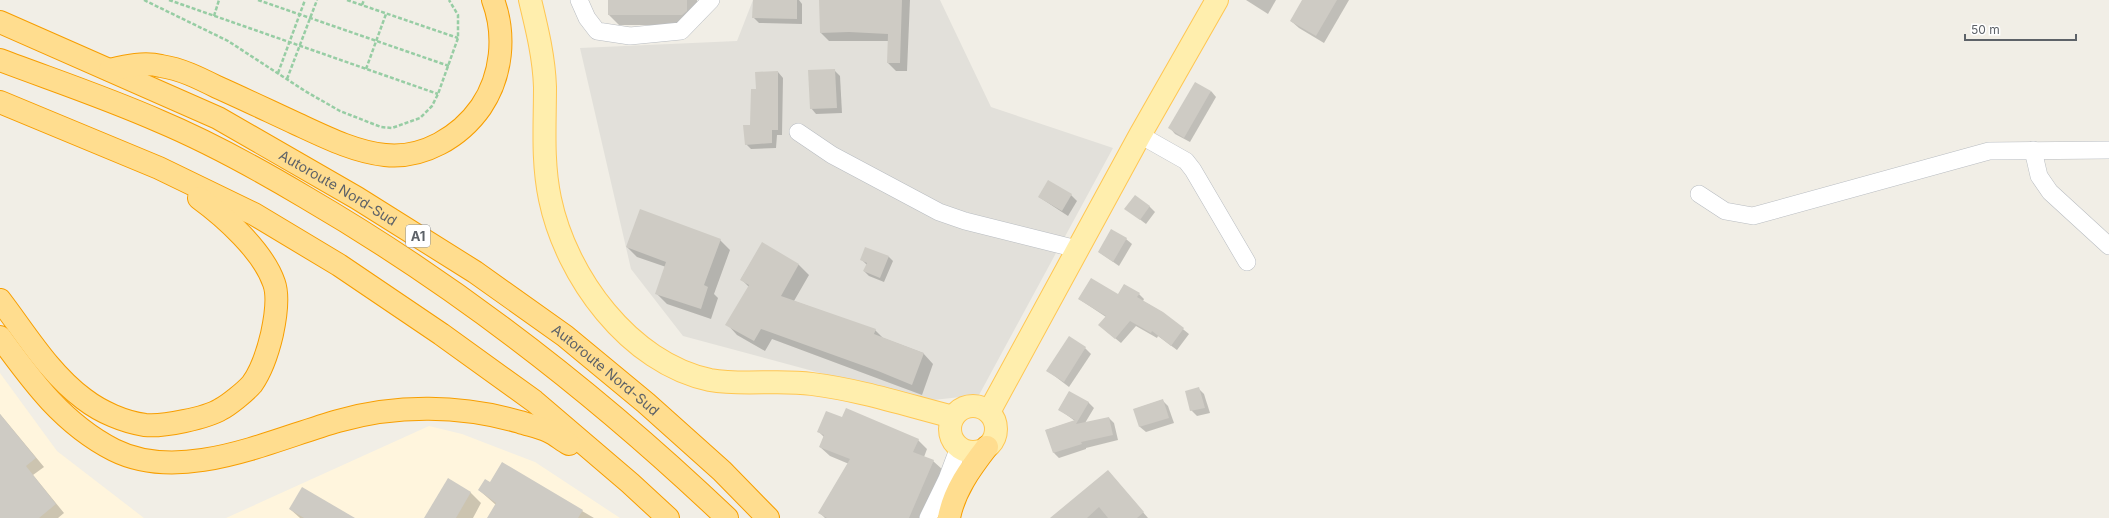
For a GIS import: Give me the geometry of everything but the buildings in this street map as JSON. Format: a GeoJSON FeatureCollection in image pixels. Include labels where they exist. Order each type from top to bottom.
{"type":"FeatureCollection","features":[{"type":"Feature","properties":{"kind":"highway"},"geometry":{"type":"LineString","coordinates":[[110,70],[142,64],[175,69],[318,134],[355,148],[386,155],[416,153],[448,140],[470,122],[488,96],[497,73],[501,44],[498,14],[493,0]]}},
{"type":"Feature","properties":{"kind":"highway","name":"Autoroute Nord-Sud"},"geometry":{"type":"LineString","coordinates":[[10,26],[218,118],[357,198],[475,272],[565,336],[646,403],[722,471],[768,518]]}},
{"type":"Feature","properties":{"kind":"highway","name":"Autoroute Nord-Sud"},"geometry":{"type":"LineString","coordinates":[[0,60],[159,121],[264,173],[372,236],[483,313],[594,400],[681,474],[727,518]]}},
{"type":"Feature","properties":{"kind":"highway"},"geometry":{"type":"LineString","coordinates":[[0,102],[159,168],[254,214],[339,265],[441,334],[534,401],[630,483],[668,518]]}},
{"type":"Feature","properties":{"kind":"highway"},"geometry":{"type":"LineString","coordinates":[[0,300],[53,371],[84,400],[114,417],[145,425],[178,423],[221,410],[246,390],[252,384],[268,353],[276,317],[275,284],[266,268],[236,228],[159,168]]}},
{"type":"Feature","properties":{"kind":"highway"},"geometry":{"type":"LineString","coordinates":[[0,336],[40,392],[74,424],[114,450],[153,462],[198,461],[240,452],[339,420],[394,410],[433,408],[472,412],[511,420],[547,430],[630,483]]}},
{"type":"Feature","properties":{"kind":"highway"},"geometry":{"type":"LineString","coordinates":[[949,518],[960,486],[970,469],[987,447]]}},
{"type":"Feature","properties":{"kind":"main road"},"geometry":{"type":"LineString","coordinates":[[530,0],[543,60],[545,86],[544,156],[550,199],[555,220],[562,241],[581,278],[606,311],[632,338],[645,350],[676,368],[710,380],[729,382],[811,383],[833,387],[953,417]]}},
{"type":"Feature","properties":{"kind":"main road"},"geometry":{"type":"LineString","coordinates":[[989,412],[1140,135],[1217,0]]}},
{"type":"Feature","properties":{"kind":"main road"},"geometry":{"type":"LineString","coordinates":[[971,405],[984,408],[989,412],[994,419],[996,434],[987,447],[976,452],[964,450],[953,441],[950,433],[950,425],[953,417],[964,407],[971,405]]}},
{"type":"Feature","properties":{"kind":"street"},"geometry":{"type":"LineString","coordinates":[[579,0],[587,18],[597,32],[630,36],[681,31],[711,0]]}},
{"type":"Feature","properties":{"kind":"street"},"geometry":{"type":"LineString","coordinates":[[798,132],[832,155],[939,212],[965,221],[1077,249]]}},
{"type":"Feature","properties":{"kind":"street"},"geometry":{"type":"LineString","coordinates":[[1140,135],[1186,161],[1247,262]]}},
{"type":"Feature","properties":{"kind":"street"},"geometry":{"type":"LineString","coordinates":[[1700,194],[1725,211],[1753,216],[1989,150],[2109,150]]}},
{"type":"Feature","properties":{"kind":"street"},"geometry":{"type":"LineString","coordinates":[[2033,150],[2039,176],[2050,192],[2109,246]]}},
{"type":"Feature","properties":{"kind":"street"},"geometry":{"type":"LineString","coordinates":[[928,518],[947,479],[959,447]]}},
{"type":"Feature","properties":{"kind":"path"},"geometry":{"type":"LineString","coordinates":[[144,0],[228,41],[340,111],[381,127],[392,128],[420,118],[432,106],[438,94],[458,38],[458,15],[449,0]]}},
{"type":"Feature","properties":{"kind":"path"},"geometry":{"type":"LineString","coordinates":[[169,0],[438,94]]}},
{"type":"Feature","properties":{"kind":"path"},"geometry":{"type":"LineString","coordinates":[[214,16],[219,0]]}},
{"type":"Feature","properties":{"kind":"path"},"geometry":{"type":"LineString","coordinates":[[258,0],[449,66]]}},
{"type":"Feature","properties":{"kind":"path"},"geometry":{"type":"LineString","coordinates":[[278,73],[305,0]]}},
{"type":"Feature","properties":{"kind":"path"},"geometry":{"type":"LineString","coordinates":[[288,79],[318,0]]}},
{"type":"Feature","properties":{"kind":"path"},"geometry":{"type":"LineString","coordinates":[[347,0],[458,38]]}},
{"type":"Feature","properties":{"kind":"path"},"geometry":{"type":"LineString","coordinates":[[362,5],[364,0]]}},
{"type":"Feature","properties":{"kind":"path"},"geometry":{"type":"LineString","coordinates":[[366,69],[386,14]]}},
{"type":"Feature","properties":{"kind":"shaded area"},"geometry":{"type":"Polygon","coordinates":[[[753,0],[940,0],[991,107],[1113,148],[979,395],[924,401],[683,336],[631,269],[580,48],[737,41],[753,0]]]}},
{"type":"Feature","properties":{"kind":"shaded area"},"geometry":{"type":"Polygon","coordinates":[[[0,373],[57,451],[144,518],[0,518],[0,373]]]}},
{"type":"Feature","properties":{"kind":"shaded area"},"geometry":{"type":"Polygon","coordinates":[[[429,426],[462,434],[535,462],[620,518],[226,518],[429,426]]]}}]}
